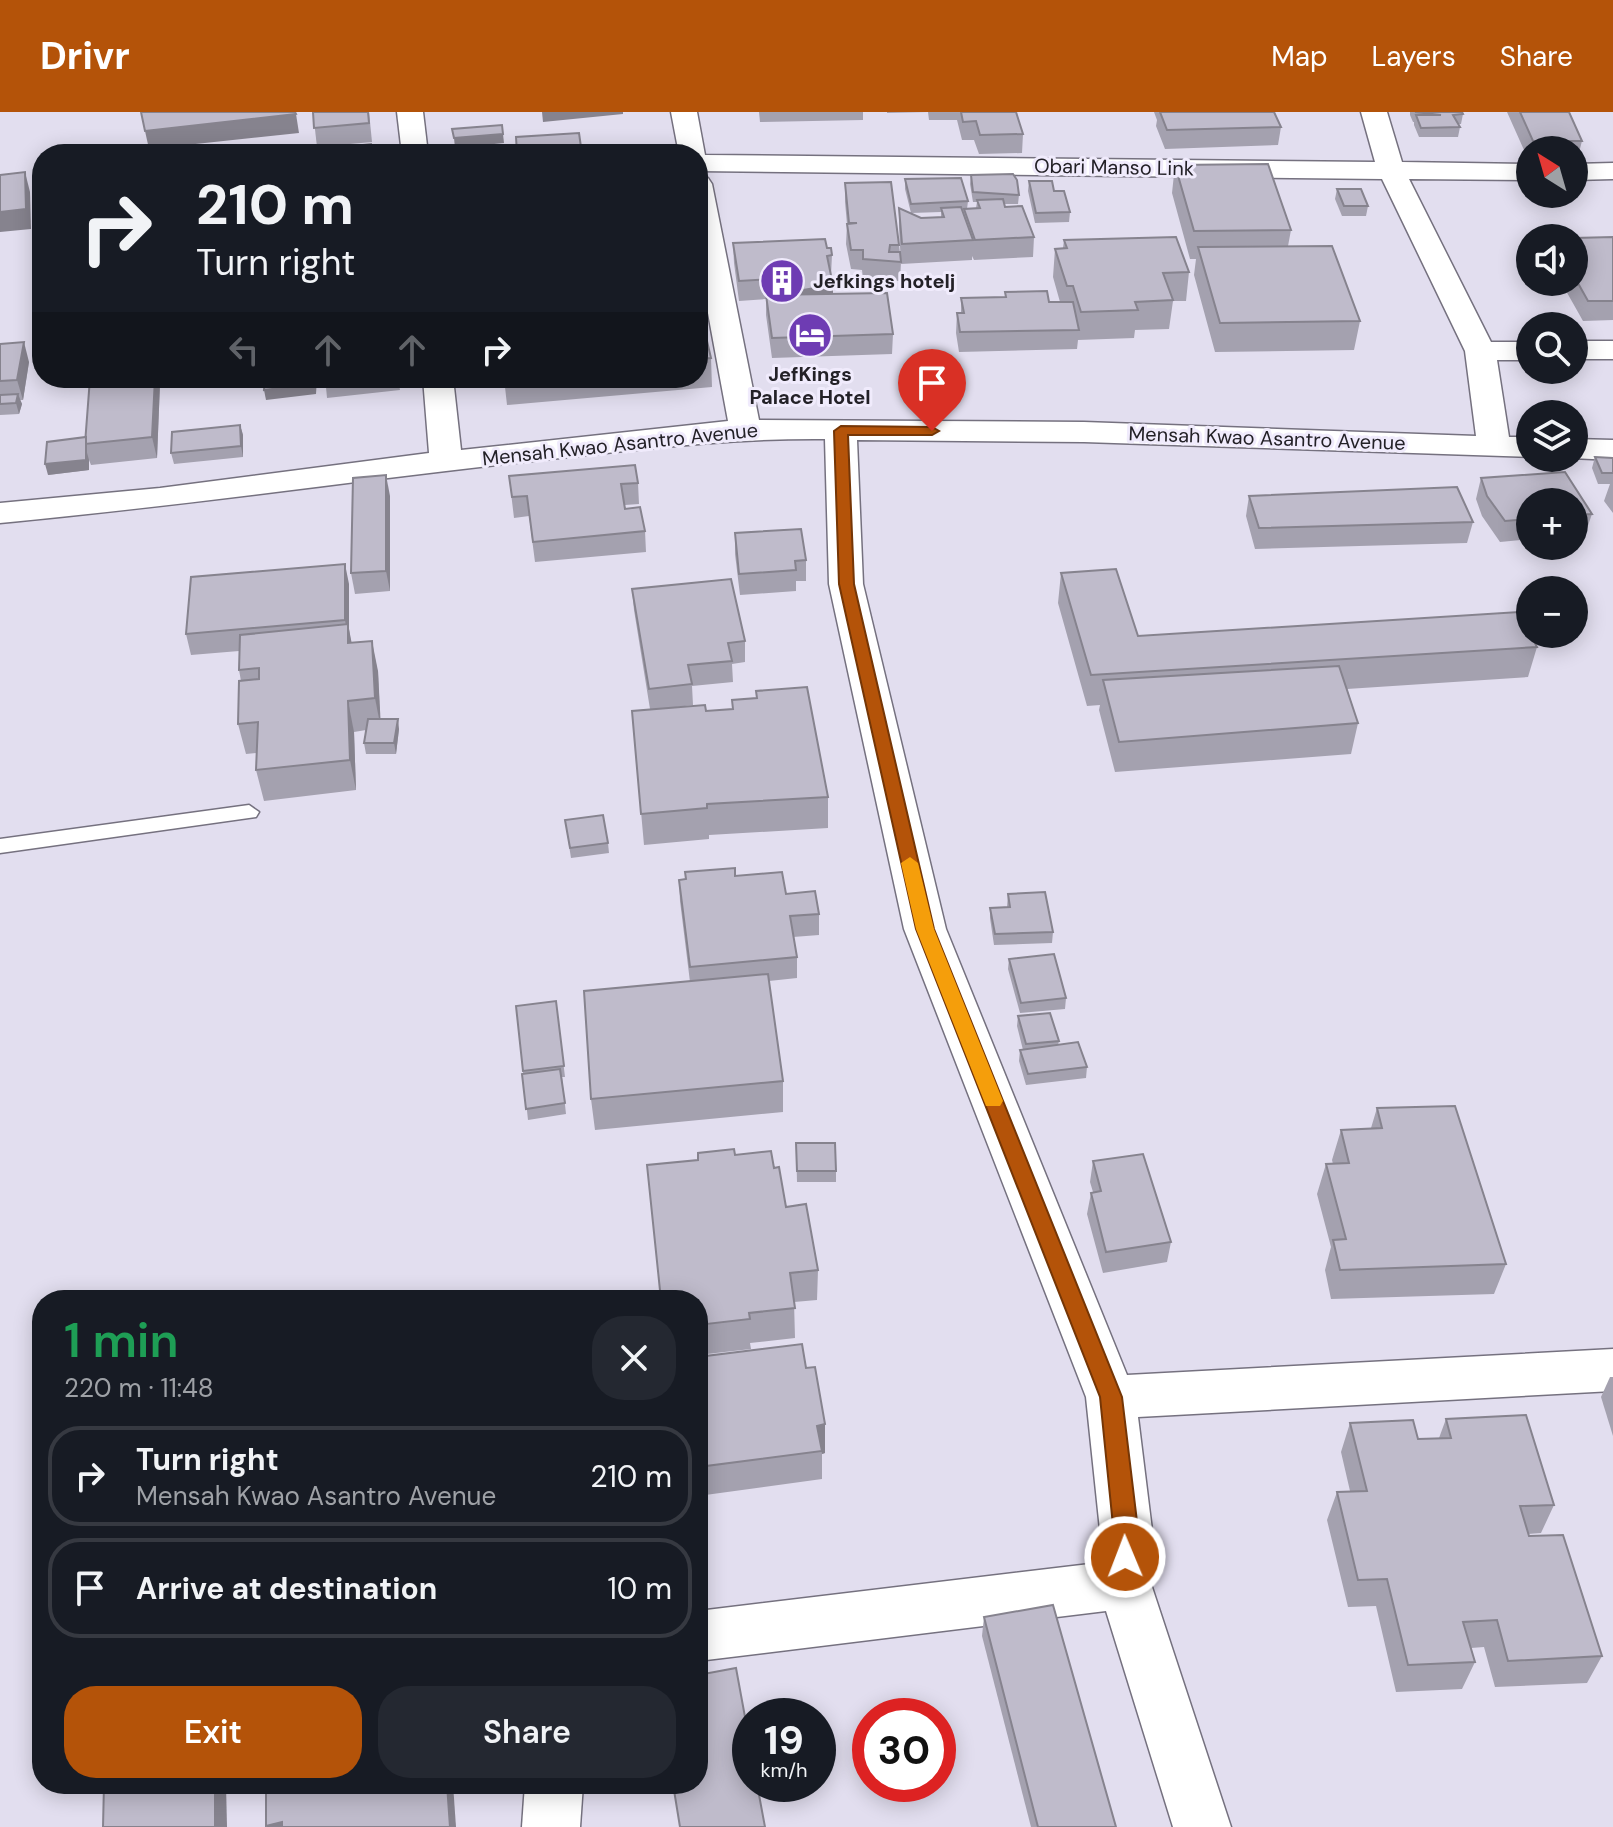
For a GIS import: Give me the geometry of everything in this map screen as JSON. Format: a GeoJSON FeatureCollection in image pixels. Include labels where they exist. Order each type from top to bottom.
{"type":"FeatureCollection","features":[{"type":"Feature","properties":{"kind":"street"},"geometry":{"type":"LineString","coordinates":[[410,112],[414,144]]}},
{"type":"Feature","properties":{"kind":"street"},"geometry":{"type":"LineString","coordinates":[[684,112],[690,144]]}},
{"type":"Feature","properties":{"kind":"street"},"geometry":{"type":"LineString","coordinates":[[1374,112],[1391,170],[1480,351],[1494,446]]}},
{"type":"Feature","properties":{"kind":"street","name":"Obari Manso Link"},"geometry":{"type":"LineString","coordinates":[[708,163],[1516,172]]}},
{"type":"Feature","properties":{"kind":"street"},"geometry":{"type":"LineString","coordinates":[[1588,172],[1613,171]]}},
{"type":"Feature","properties":{"kind":"street"},"geometry":{"type":"LineString","coordinates":[[708,236],[745,429]]}},
{"type":"Feature","properties":{"kind":"street"},"geometry":{"type":"LineString","coordinates":[[1588,350],[1613,350]]}},
{"type":"Feature","properties":{"kind":"street"},"geometry":{"type":"LineString","coordinates":[[1480,351],[1516,351]]}},
{"type":"Feature","properties":{"kind":"street"},"geometry":{"type":"LineString","coordinates":[[439,388],[446,461]]}},
{"type":"Feature","properties":{"kind":"street","name":"Mensah Kwao Asantro Avenue"},"geometry":{"type":"LineString","coordinates":[[0,513],[160,498],[446,461],[745,429],[1084,432],[1516,447]]}},
{"type":"Feature","properties":{"kind":"street"},"geometry":{"type":"LineString","coordinates":[[841,431],[846,584],[925,929],[1111,1397],[1126,1530],[1124,1584],[1202,1827]]}},
{"type":"Feature","properties":{"kind":"street"},"geometry":{"type":"LineString","coordinates":[[1588,449],[1613,450]]}},
{"type":"Feature","properties":{"kind":"street"},"geometry":{"type":"LineString","coordinates":[[1111,1397],[1613,1370]]}},
{"type":"Feature","properties":{"kind":"street"},"geometry":{"type":"LineString","coordinates":[[708,1635],[1124,1584]]}},
{"type":"Feature","properties":{"kind":"street"},"geometry":{"type":"LineString","coordinates":[[551,1827],[553,1794]]}},
{"type":"Feature","properties":{"kind":"lane"},"geometry":{"type":"LineString","coordinates":[[0,846],[249,812]]}},
{"type":"Feature","properties":{"kind":"building"},"geometry":{"type":"Polygon","coordinates":[[[141,112],[295,112],[296,114],[145,131],[141,112]]]}},
{"type":"Feature","properties":{"kind":"building"},"geometry":{"type":"Polygon","coordinates":[[[313,112],[368,112],[369,123],[314,128],[313,112]]]}},
{"type":"Feature","properties":{"kind":"building"},"geometry":{"type":"Polygon","coordinates":[[[961,112],[1016,112],[1023,134],[980,135],[976,121],[963,122],[961,112]]]}},
{"type":"Feature","properties":{"kind":"building"},"geometry":{"type":"Polygon","coordinates":[[[1160,112],[1274,112],[1281,127],[1167,130],[1160,112]]]}},
{"type":"Feature","properties":{"kind":"building"},"geometry":{"type":"Polygon","coordinates":[[[1415,112],[1463,114],[1453,115],[1460,127],[1421,128],[1416,115],[1441,115],[1415,112]]]}},
{"type":"Feature","properties":{"kind":"building"},"geometry":{"type":"Polygon","coordinates":[[[1520,112],[1569,112],[1580,136],[1531,136],[1520,112]]]}},
{"type":"Feature","properties":{"kind":"building"},"geometry":{"type":"Polygon","coordinates":[[[502,125],[503,134],[454,138],[452,129],[502,125]]]}},
{"type":"Feature","properties":{"kind":"building"},"geometry":{"type":"Polygon","coordinates":[[[579,133],[581,144],[516,144],[516,137],[579,133]]]}},
{"type":"Feature","properties":{"kind":"building"},"geometry":{"type":"Polygon","coordinates":[[[1268,164],[1291,230],[1194,231],[1175,165],[1268,164]]]}},
{"type":"Feature","properties":{"kind":"building"},"geometry":{"type":"Polygon","coordinates":[[[25,172],[26,209],[0,212],[0,175],[25,172]]]}},
{"type":"Feature","properties":{"kind":"building"},"geometry":{"type":"Polygon","coordinates":[[[1013,174],[1019,195],[973,192],[971,175],[1013,174]]]}},
{"type":"Feature","properties":{"kind":"building"},"geometry":{"type":"Polygon","coordinates":[[[961,178],[968,201],[911,204],[905,179],[961,178]]]}},
{"type":"Feature","properties":{"kind":"building"},"geometry":{"type":"Polygon","coordinates":[[[1029,181],[1052,181],[1054,191],[1064,191],[1070,212],[1036,213],[1029,181]]]}},
{"type":"Feature","properties":{"kind":"building"},"geometry":{"type":"Polygon","coordinates":[[[891,182],[899,245],[890,245],[889,252],[900,252],[901,262],[863,259],[863,250],[851,250],[847,224],[857,223],[849,223],[845,183],[891,182]]]}},
{"type":"Feature","properties":{"kind":"building"},"geometry":{"type":"Polygon","coordinates":[[[1337,189],[1361,189],[1368,206],[1344,206],[1337,189]]]}},
{"type":"Feature","properties":{"kind":"building"},"geometry":{"type":"Polygon","coordinates":[[[1003,199],[1005,207],[1022,206],[1034,237],[975,240],[964,209],[980,208],[977,200],[1003,199]]]}},
{"type":"Feature","properties":{"kind":"building"},"geometry":{"type":"Polygon","coordinates":[[[961,207],[973,240],[902,244],[899,208],[921,218],[944,217],[941,208],[961,207]]]}},
{"type":"Feature","properties":{"kind":"building"},"geometry":{"type":"Polygon","coordinates":[[[1176,237],[1189,272],[1163,273],[1173,300],[1135,302],[1138,310],[1081,312],[1073,286],[1067,286],[1055,249],[1067,248],[1064,240],[1176,237]]]}},
{"type":"Feature","properties":{"kind":"building"},"geometry":{"type":"Polygon","coordinates":[[[1613,237],[1613,301],[1588,301],[1585,296],[1588,296],[1588,238],[1613,237]]]}},
{"type":"Feature","properties":{"kind":"building"},"geometry":{"type":"Polygon","coordinates":[[[825,239],[827,248],[831,248],[832,255],[827,256],[833,285],[791,292],[787,268],[772,269],[773,279],[739,281],[733,243],[825,239]]]}},
{"type":"Feature","properties":{"kind":"building"},"geometry":{"type":"Polygon","coordinates":[[[1332,246],[1360,321],[1220,323],[1198,247],[1332,246]]]}},
{"type":"Feature","properties":{"kind":"building"},"geometry":{"type":"Polygon","coordinates":[[[1047,291],[1049,302],[1073,302],[1079,330],[960,332],[957,313],[964,313],[961,298],[1006,297],[1005,292],[1047,291]]]}},
{"type":"Feature","properties":{"kind":"building"},"geometry":{"type":"Polygon","coordinates":[[[887,293],[893,334],[772,338],[766,295],[887,293]]]}},
{"type":"Feature","properties":{"kind":"building"},"geometry":{"type":"Polygon","coordinates":[[[24,342],[17,380],[0,381],[0,344],[24,342]]]}},
{"type":"Feature","properties":{"kind":"building"},"geometry":{"type":"Polygon","coordinates":[[[89,388],[154,388],[152,437],[85,444],[89,388]]]}},
{"type":"Feature","properties":{"kind":"building"},"geometry":{"type":"Polygon","coordinates":[[[18,394],[16,403],[0,404],[0,395],[18,394]]]}},
{"type":"Feature","properties":{"kind":"building"},"geometry":{"type":"Polygon","coordinates":[[[240,425],[241,446],[171,453],[172,432],[240,425]]]}},
{"type":"Feature","properties":{"kind":"building"},"geometry":{"type":"Polygon","coordinates":[[[86,437],[86,460],[45,464],[47,442],[86,437]]]}},
{"type":"Feature","properties":{"kind":"building"},"geometry":{"type":"Polygon","coordinates":[[[1595,457],[1613,458],[1613,473],[1602,473],[1595,457]]]}},
{"type":"Feature","properties":{"kind":"building"},"geometry":{"type":"Polygon","coordinates":[[[635,465],[638,483],[621,484],[625,509],[640,507],[645,531],[533,542],[527,496],[512,497],[509,476],[635,465]]]}},
{"type":"Feature","properties":{"kind":"building"},"geometry":{"type":"Polygon","coordinates":[[[1565,472],[1575,488],[1516,488],[1516,520],[1505,521],[1487,496],[1481,478],[1565,472]]]}},
{"type":"Feature","properties":{"kind":"building"},"geometry":{"type":"Polygon","coordinates":[[[386,475],[386,571],[351,573],[353,478],[386,475]]]}},
{"type":"Feature","properties":{"kind":"building"},"geometry":{"type":"Polygon","coordinates":[[[1457,487],[1473,522],[1259,528],[1249,496],[1457,487]]]}},
{"type":"Feature","properties":{"kind":"building"},"geometry":{"type":"Polygon","coordinates":[[[801,529],[806,560],[795,561],[796,570],[739,574],[735,533],[801,529]]]}},
{"type":"Feature","properties":{"kind":"building"},"geometry":{"type":"Polygon","coordinates":[[[345,564],[345,620],[186,634],[191,577],[345,564]]]}},
{"type":"Feature","properties":{"kind":"building"},"geometry":{"type":"Polygon","coordinates":[[[1116,569],[1138,636],[1516,612],[1516,648],[1521,648],[1091,675],[1061,573],[1116,569]]]}},
{"type":"Feature","properties":{"kind":"building"},"geometry":{"type":"Polygon","coordinates":[[[731,579],[745,641],[728,643],[732,661],[688,665],[692,684],[649,689],[632,589],[731,579]]]}},
{"type":"Feature","properties":{"kind":"building"},"geometry":{"type":"Polygon","coordinates":[[[348,624],[348,643],[372,641],[375,698],[348,701],[350,760],[256,770],[258,722],[238,724],[239,681],[259,679],[259,668],[239,670],[240,635],[348,624]]]}},
{"type":"Feature","properties":{"kind":"building"},"geometry":{"type":"Polygon","coordinates":[[[1339,666],[1358,723],[1119,742],[1103,680],[1339,666]]]}},
{"type":"Feature","properties":{"kind":"building"},"geometry":{"type":"Polygon","coordinates":[[[807,687],[828,797],[707,804],[707,808],[641,814],[632,711],[705,705],[706,711],[733,709],[732,700],[757,698],[756,691],[807,687]]]}},
{"type":"Feature","properties":{"kind":"building"},"geometry":{"type":"Polygon","coordinates":[[[368,719],[398,719],[394,743],[364,743],[368,719]]]}},
{"type":"Feature","properties":{"kind":"building"},"geometry":{"type":"Polygon","coordinates":[[[603,815],[608,843],[570,848],[565,820],[603,815]]]}},
{"type":"Feature","properties":{"kind":"building"},"geometry":{"type":"Polygon","coordinates":[[[735,868],[735,876],[782,872],[786,894],[815,891],[819,914],[790,916],[797,957],[690,967],[679,880],[686,879],[685,872],[735,868]]]}},
{"type":"Feature","properties":{"kind":"building"},"geometry":{"type":"Polygon","coordinates":[[[1045,892],[1053,932],[995,934],[990,908],[1010,907],[1008,894],[1045,892]]]}},
{"type":"Feature","properties":{"kind":"building"},"geometry":{"type":"Polygon","coordinates":[[[1054,954],[1066,998],[1021,1003],[1009,959],[1054,954]]]}},
{"type":"Feature","properties":{"kind":"building"},"geometry":{"type":"Polygon","coordinates":[[[768,974],[783,1081],[591,1099],[584,991],[768,974]]]}},
{"type":"Feature","properties":{"kind":"building"},"geometry":{"type":"Polygon","coordinates":[[[556,1001],[564,1066],[523,1071],[516,1006],[556,1001]]]}},
{"type":"Feature","properties":{"kind":"building"},"geometry":{"type":"Polygon","coordinates":[[[1050,1013],[1059,1041],[1026,1044],[1018,1016],[1050,1013]]]}},
{"type":"Feature","properties":{"kind":"building"},"geometry":{"type":"Polygon","coordinates":[[[1078,1042],[1087,1067],[1028,1074],[1020,1050],[1078,1042]]]}},
{"type":"Feature","properties":{"kind":"building"},"geometry":{"type":"Polygon","coordinates":[[[560,1069],[565,1103],[526,1109],[522,1074],[560,1069]]]}},
{"type":"Feature","properties":{"kind":"building"},"geometry":{"type":"Polygon","coordinates":[[[1455,1106],[1506,1264],[1340,1270],[1333,1240],[1346,1239],[1326,1164],[1349,1163],[1341,1130],[1382,1128],[1377,1108],[1455,1106]]]}},
{"type":"Feature","properties":{"kind":"building"},"geometry":{"type":"Polygon","coordinates":[[[796,1143],[835,1143],[836,1171],[797,1171],[796,1143]]]}},
{"type":"Feature","properties":{"kind":"building"},"geometry":{"type":"Polygon","coordinates":[[[734,1149],[735,1155],[771,1151],[774,1168],[779,1167],[786,1207],[806,1204],[818,1270],[790,1273],[795,1308],[749,1313],[750,1319],[708,1324],[708,1290],[660,1290],[647,1165],[698,1160],[698,1153],[734,1149]]]}},
{"type":"Feature","properties":{"kind":"building"},"geometry":{"type":"Polygon","coordinates":[[[1143,1154],[1171,1242],[1106,1252],[1091,1193],[1101,1191],[1093,1161],[1143,1154]]]}},
{"type":"Feature","properties":{"kind":"building"},"geometry":{"type":"Polygon","coordinates":[[[802,1344],[806,1368],[815,1367],[825,1424],[817,1426],[822,1451],[708,1466],[708,1356],[802,1344]]]}},
{"type":"Feature","properties":{"kind":"building"},"geometry":{"type":"Polygon","coordinates":[[[1526,1415],[1554,1505],[1520,1506],[1529,1536],[1563,1535],[1602,1656],[1508,1661],[1497,1620],[1463,1622],[1475,1662],[1408,1665],[1387,1579],[1358,1580],[1337,1492],[1367,1491],[1350,1423],[1413,1420],[1418,1439],[1451,1438],[1446,1419],[1526,1415]]]}},
{"type":"Feature","properties":{"kind":"building"},"geometry":{"type":"Polygon","coordinates":[[[1053,1605],[1116,1827],[1038,1827],[984,1617],[1053,1605]]]}},
{"type":"Feature","properties":{"kind":"building"},"geometry":{"type":"Polygon","coordinates":[[[736,1668],[742,1698],[732,1698],[732,1802],[760,1802],[765,1827],[680,1827],[675,1794],[708,1794],[708,1673],[736,1668]]]}},
{"type":"Feature","properties":{"kind":"building"},"geometry":{"type":"Polygon","coordinates":[[[104,1794],[215,1794],[215,1827],[103,1827],[104,1794]]]}},
{"type":"Feature","properties":{"kind":"building"},"geometry":{"type":"Polygon","coordinates":[[[266,1794],[448,1794],[450,1827],[282,1827],[282,1822],[266,1826],[266,1794]]]}},
{"type":"Feature","properties":{"kind":"slow traffic"},"geometry":{"type":"LineString","coordinates":[[910,863],[925,929],[993,1101]]}},
{"type":"Feature","properties":{"kind":"place","name":"Jefkings hotelj"},"geometry":{"type":"Point","coordinates":[782,281]}},
{"type":"Feature","properties":{"kind":"place","name":"JefKings Palace Hotel"},"geometry":{"type":"Point","coordinates":[810,335]}},
{"type":"Feature","properties":{"kind":"route"},"geometry":{"type":"LineString","coordinates":[[932,431],[841,431],[846,584],[925,929],[1111,1397],[1126,1530],[1125,1557]]}}]}
